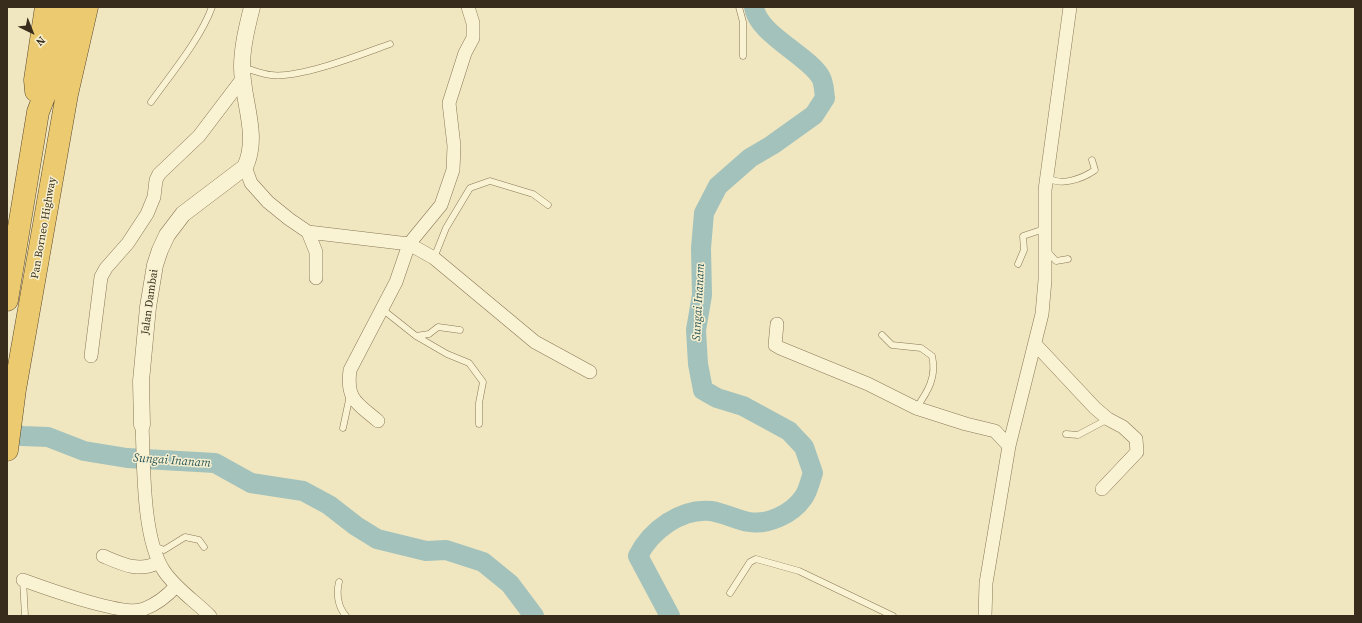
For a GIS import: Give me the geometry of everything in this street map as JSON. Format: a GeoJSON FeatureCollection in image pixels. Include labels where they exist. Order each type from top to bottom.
{"type":"FeatureCollection","features":[{"type":"Feature","properties":{"kind":"highway"},"geometry":{"type":"LineString","coordinates":[[38,112],[35,80],[46,7]]}},
{"type":"Feature","properties":{"kind":"highway","name":"Pan Borneo Highway"},"geometry":{"type":"LineString","coordinates":[[7,450],[60,95],[67,7]]}},
{"type":"Feature","properties":{"kind":"highway","name":"Pan Borneo Highway"},"geometry":{"type":"LineString","coordinates":[[7,300],[38,112],[60,95],[87,7]]}},
{"type":"Feature","properties":{"kind":"highway"},"geometry":{"type":"LineString","coordinates":[[60,95],[86,70],[102,7]]}},
{"type":"Feature","properties":{"kind":"street"},"geometry":{"type":"LineString","coordinates":[[252,7],[246,32],[243,73],[250,123],[251,145],[250,156],[245,167],[251,183],[268,202],[289,220],[308,232],[409,244],[434,258],[535,342],[590,372]]}},
{"type":"Feature","properties":{"kind":"street"},"geometry":{"type":"LineString","coordinates":[[378,421],[350,395],[348,381],[350,370],[396,282],[409,244],[441,205],[453,170],[454,146],[449,103],[465,53],[473,38],[473,23],[468,7]]}},
{"type":"Feature","properties":{"kind":"street"},"geometry":{"type":"LineString","coordinates":[[985,616],[986,583],[1009,446],[1042,314],[1045,287],[1044,229],[1047,177],[1070,7]]}},
{"type":"Feature","properties":{"kind":"street"},"geometry":{"type":"LineString","coordinates":[[91,356],[99,286],[106,268],[128,243],[147,214],[154,197],[156,180],[159,174],[199,136],[243,73]]}},
{"type":"Feature","properties":{"kind":"street","name":"Jalan Dambai"},"geometry":{"type":"LineString","coordinates":[[210,616],[176,586],[164,572],[154,546],[145,490],[141,382],[148,307],[155,265],[167,235],[184,214],[245,167]]}},
{"type":"Feature","properties":{"kind":"street"},"geometry":{"type":"LineString","coordinates":[[308,232],[316,252],[316,278]]}},
{"type":"Feature","properties":{"kind":"street"},"geometry":{"type":"LineString","coordinates":[[777,324],[775,345],[868,384],[916,408],[966,424],[995,431],[1009,446]]}},
{"type":"Feature","properties":{"kind":"street"},"geometry":{"type":"LineString","coordinates":[[1035,344],[1060,368],[1095,408],[1108,419],[1123,427],[1136,439],[1137,452],[1102,489]]}},
{"type":"Feature","properties":{"kind":"street"},"geometry":{"type":"LineString","coordinates":[[103,556],[128,568],[151,566],[159,562]]}},
{"type":"Feature","properties":{"kind":"street"},"geometry":{"type":"LineString","coordinates":[[23,580],[66,595],[142,613],[167,596],[176,586]]}},
{"type":"Feature","properties":{"kind":"lane"},"geometry":{"type":"LineString","coordinates":[[151,102],[190,46],[209,15],[212,7]]}},
{"type":"Feature","properties":{"kind":"lane"},"geometry":{"type":"LineString","coordinates":[[739,7],[743,22],[743,56]]}},
{"type":"Feature","properties":{"kind":"lane"},"geometry":{"type":"LineString","coordinates":[[243,73],[272,75],[297,72],[346,60],[390,44]]}},
{"type":"Feature","properties":{"kind":"lane"},"geometry":{"type":"LineString","coordinates":[[1047,177],[1052,181],[1064,182],[1088,175],[1094,170],[1092,160]]}},
{"type":"Feature","properties":{"kind":"lane"},"geometry":{"type":"LineString","coordinates":[[434,258],[446,228],[470,188],[490,181],[533,194],[548,205]]}},
{"type":"Feature","properties":{"kind":"lane"},"geometry":{"type":"LineString","coordinates":[[1018,264],[1024,250],[1023,236],[1044,229]]}},
{"type":"Feature","properties":{"kind":"lane"},"geometry":{"type":"LineString","coordinates":[[1045,249],[1056,261],[1068,259]]}},
{"type":"Feature","properties":{"kind":"lane"},"geometry":{"type":"LineString","coordinates":[[382,309],[416,336],[447,354],[469,363],[483,382],[479,424]]}},
{"type":"Feature","properties":{"kind":"lane"},"geometry":{"type":"LineString","coordinates":[[416,336],[429,334],[438,327],[460,330]]}},
{"type":"Feature","properties":{"kind":"lane"},"geometry":{"type":"LineString","coordinates":[[882,335],[892,345],[921,348],[932,356],[934,364],[933,376],[927,392],[916,408]]}},
{"type":"Feature","properties":{"kind":"lane"},"geometry":{"type":"LineString","coordinates":[[343,428],[350,395]]}},
{"type":"Feature","properties":{"kind":"lane"},"geometry":{"type":"LineString","coordinates":[[1066,434],[1078,435],[1108,419]]}},
{"type":"Feature","properties":{"kind":"lane"},"geometry":{"type":"LineString","coordinates":[[154,546],[164,550],[185,537],[199,540],[204,547]]}},
{"type":"Feature","properties":{"kind":"lane"},"geometry":{"type":"LineString","coordinates":[[730,593],[750,562],[756,559],[799,571],[893,616]]}},
{"type":"Feature","properties":{"kind":"lane"},"geometry":{"type":"LineString","coordinates":[[23,580],[24,616]]}},
{"type":"Feature","properties":{"kind":"lane"},"geometry":{"type":"LineString","coordinates":[[339,582],[336,592],[342,612],[346,616]]}},
{"type":"Feature","properties":{"kind":"waterway","name":"Sungai Inanam"},"geometry":{"type":"LineString","coordinates":[[670,616],[638,556],[651,538],[659,530],[678,517],[700,511],[716,512],[749,522],[764,522],[772,520],[793,509],[805,496],[813,473],[804,447],[789,431],[743,406],[717,398],[703,390],[698,364],[696,330],[702,295],[701,248],[704,213],[718,186],[750,158],[772,145],[814,115],[825,98],[823,83],[814,68],[764,26],[757,17],[754,7]]}},
{"type":"Feature","properties":{"kind":"waterway","name":"Sungai Inanam"},"geometry":{"type":"LineString","coordinates":[[7,432],[22,436],[48,437],[84,451],[127,458],[215,463],[251,483],[303,491],[329,505],[356,526],[377,539],[426,551],[446,550],[483,562],[510,584],[534,616]]}}]}
